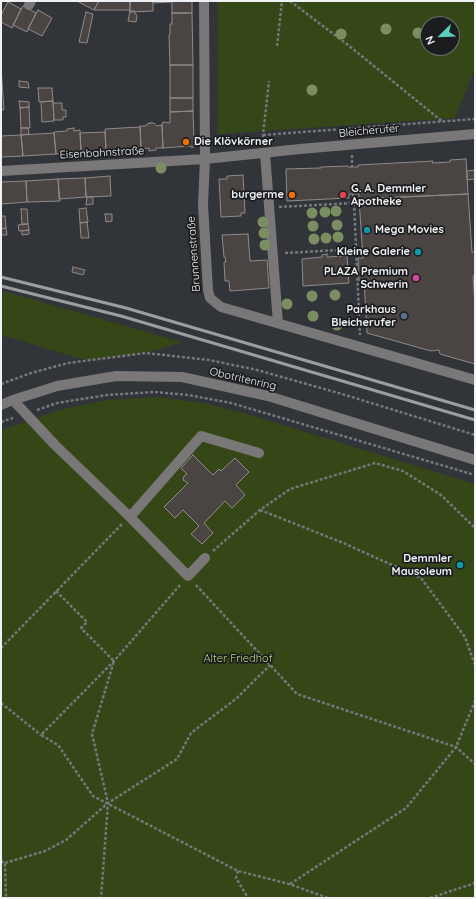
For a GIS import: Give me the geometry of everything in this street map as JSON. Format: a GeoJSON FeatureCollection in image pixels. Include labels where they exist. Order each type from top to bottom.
{"type":"FeatureCollection","features":[{"type":"Feature","properties":{"kind":"street","name":"Brunnenstraße"},"geometry":{"type":"LineString","coordinates":[[204,1],[205,159],[203,205],[208,290],[210,298],[220,306],[278,324],[475,380]]}},
{"type":"Feature","properties":{"kind":"street","name":"Bleicherufer"},"geometry":{"type":"LineString","coordinates":[[205,159],[475,134]]}},
{"type":"Feature","properties":{"kind":"street"},"geometry":{"type":"LineString","coordinates":[[265,153],[278,324]]}},
{"type":"Feature","properties":{"kind":"street","name":"Eisenbahnstraße"},"geometry":{"type":"LineString","coordinates":[[1,172],[205,159]]}},
{"type":"Feature","properties":{"kind":"street","name":"Obotritenring"},"geometry":{"type":"LineString","coordinates":[[1,405],[57,386],[116,376],[182,376],[268,396],[475,460]]}},
{"type":"Feature","properties":{"kind":"street"},"geometry":{"type":"LineString","coordinates":[[13,400],[55,445],[130,517],[188,576],[205,558]]}},
{"type":"Feature","properties":{"kind":"street"},"geometry":{"type":"LineString","coordinates":[[130,517],[201,436],[259,453]]}},
{"type":"Feature","properties":{"kind":"path"},"geometry":{"type":"LineString","coordinates":[[277,46],[282,1]]}},
{"type":"Feature","properties":{"kind":"path"},"geometry":{"type":"LineString","coordinates":[[290,1],[348,45],[443,122]]}},
{"type":"Feature","properties":{"kind":"path"},"geometry":{"type":"LineString","coordinates":[[265,153],[263,135],[269,81]]}},
{"type":"Feature","properties":{"kind":"path"},"geometry":{"type":"LineString","coordinates":[[263,135],[475,119]]}},
{"type":"Feature","properties":{"kind":"path"},"geometry":{"type":"LineString","coordinates":[[354,194],[360,347]]}},
{"type":"Feature","properties":{"kind":"path"},"geometry":{"type":"LineString","coordinates":[[269,207],[354,203]]}},
{"type":"Feature","properties":{"kind":"path"},"geometry":{"type":"LineString","coordinates":[[273,254],[356,248]]}},
{"type":"Feature","properties":{"kind":"path"},"geometry":{"type":"LineString","coordinates":[[1,422],[57,403],[106,394],[154,392],[188,395],[231,403],[475,475]]}},
{"type":"Feature","properties":{"kind":"path"},"geometry":{"type":"LineString","coordinates":[[205,558],[260,510],[290,489],[375,463],[403,471],[441,495],[475,528]]}},
{"type":"Feature","properties":{"kind":"path"},"geometry":{"type":"LineString","coordinates":[[260,510],[341,542],[421,578],[464,637],[475,665]]}},
{"type":"Feature","properties":{"kind":"path"},"geometry":{"type":"LineString","coordinates":[[1,648],[130,517]]}},
{"type":"Feature","properties":{"kind":"path"},"geometry":{"type":"LineString","coordinates":[[41,735],[114,661],[188,576],[297,694],[456,747],[475,764]]}},
{"type":"Feature","properties":{"kind":"path"},"geometry":{"type":"LineString","coordinates":[[56,591],[87,622],[81,628],[114,661]]}},
{"type":"Feature","properties":{"kind":"path"},"geometry":{"type":"LineString","coordinates":[[101,898],[108,803],[92,734],[114,661]]}},
{"type":"Feature","properties":{"kind":"path"},"geometry":{"type":"LineString","coordinates":[[1,861],[5,863],[45,851],[66,840],[108,803],[177,759],[191,733],[237,698],[270,665]]}},
{"type":"Feature","properties":{"kind":"path"},"geometry":{"type":"LineString","coordinates":[[289,884],[406,808],[456,747],[475,701]]}},
{"type":"Feature","properties":{"kind":"path"},"geometry":{"type":"LineString","coordinates":[[1,703],[41,735],[58,745],[93,796],[238,871],[289,884],[320,897],[328,898]]}},
{"type":"Feature","properties":{"kind":"path"},"geometry":{"type":"LineString","coordinates":[[5,863],[6,898]]}},
{"type":"Feature","properties":{"kind":"path"},"geometry":{"type":"LineString","coordinates":[[238,871],[236,878],[248,898]]}},
{"type":"Feature","properties":{"kind":"path"},"geometry":{"type":"LineString","coordinates":[[430,898],[475,884]]}},
{"type":"Feature","properties":{"kind":"green space"},"geometry":{"type":"Polygon","coordinates":[[[218,1],[471,1],[475,3],[475,69],[455,118],[218,134],[218,1]]]}},
{"type":"Feature","properties":{"kind":"green space"},"geometry":{"type":"Polygon","coordinates":[[[1,291],[182,342],[146,353],[85,360],[1,335],[1,291]]]}},
{"type":"Feature","properties":{"kind":"green space","name":"Alter Friedhof"},"geometry":{"type":"Polygon","coordinates":[[[157,397],[204,403],[247,414],[475,484],[475,898],[1,898],[1,430],[60,410],[107,400],[157,397]]]}},
{"type":"Feature","properties":{"kind":"building"},"geometry":{"type":"Polygon","coordinates":[[[77,1],[99,1],[94,10],[77,1]]]}},
{"type":"Feature","properties":{"kind":"building"},"geometry":{"type":"Polygon","coordinates":[[[99,1],[130,1],[130,10],[94,10],[99,1]]]}},
{"type":"Feature","properties":{"kind":"building"},"geometry":{"type":"Polygon","coordinates":[[[130,1],[153,1],[153,11],[130,12],[130,1]]]}},
{"type":"Feature","properties":{"kind":"building"},"geometry":{"type":"Polygon","coordinates":[[[153,1],[192,1],[192,13],[172,13],[172,2],[153,3],[153,1]]]}},
{"type":"Feature","properties":{"kind":"building"},"geometry":{"type":"Polygon","coordinates":[[[8,2],[21,9],[12,28],[1,22],[1,15],[8,2]]]}},
{"type":"Feature","properties":{"kind":"building"},"geometry":{"type":"Polygon","coordinates":[[[23,6],[36,13],[27,32],[13,25],[23,6]]]}},
{"type":"Feature","properties":{"kind":"building"},"geometry":{"type":"Polygon","coordinates":[[[38,10],[52,18],[42,36],[28,29],[38,10]]]}},
{"type":"Feature","properties":{"kind":"building"},"geometry":{"type":"Polygon","coordinates":[[[130,11],[134,11],[137,16],[136,22],[128,21],[130,11]]]}},
{"type":"Feature","properties":{"kind":"building"},"geometry":{"type":"Polygon","coordinates":[[[86,12],[93,14],[87,43],[79,42],[86,12]]]}},
{"type":"Feature","properties":{"kind":"building"},"geometry":{"type":"Polygon","coordinates":[[[172,13],[192,13],[193,65],[170,65],[169,35],[170,24],[172,24],[172,13]]]}},
{"type":"Feature","properties":{"kind":"building"},"geometry":{"type":"Polygon","coordinates":[[[170,65],[193,65],[193,98],[170,98],[170,65]]]}},
{"type":"Feature","properties":{"kind":"building"},"geometry":{"type":"Polygon","coordinates":[[[1,67],[4,110],[1,110],[1,67]]]}},
{"type":"Feature","properties":{"kind":"building"},"geometry":{"type":"Polygon","coordinates":[[[19,81],[28,82],[29,88],[19,87],[19,81]]]}},
{"type":"Feature","properties":{"kind":"building"},"geometry":{"type":"Polygon","coordinates":[[[38,88],[52,88],[53,101],[39,102],[38,88]]]}},
{"type":"Feature","properties":{"kind":"building"},"geometry":{"type":"Polygon","coordinates":[[[170,98],[193,98],[193,111],[170,112],[170,98]]]}},
{"type":"Feature","properties":{"kind":"building"},"geometry":{"type":"Polygon","coordinates":[[[19,101],[29,102],[29,107],[20,108],[19,101]]]}},
{"type":"Feature","properties":{"kind":"building"},"geometry":{"type":"Polygon","coordinates":[[[53,101],[54,121],[42,122],[41,102],[53,101]]]}},
{"type":"Feature","properties":{"kind":"building"},"geometry":{"type":"Polygon","coordinates":[[[53,103],[62,103],[62,110],[66,110],[66,117],[63,117],[63,120],[54,120],[53,103]]]}},
{"type":"Feature","properties":{"kind":"building"},"geometry":{"type":"Polygon","coordinates":[[[29,107],[30,128],[21,128],[20,108],[29,107]]]}},
{"type":"Feature","properties":{"kind":"building"},"geometry":{"type":"Polygon","coordinates":[[[193,111],[195,144],[192,148],[190,146],[163,148],[162,125],[163,122],[170,123],[170,112],[193,111]]]}},
{"type":"Feature","properties":{"kind":"building"},"geometry":{"type":"Polygon","coordinates":[[[150,123],[154,123],[157,126],[162,125],[163,148],[156,148],[156,150],[149,151],[149,148],[141,149],[140,126],[146,126],[150,123]]]}},
{"type":"Feature","properties":{"kind":"building"},"geometry":{"type":"Polygon","coordinates":[[[140,127],[141,149],[106,151],[105,129],[140,127]]]}},
{"type":"Feature","properties":{"kind":"building"},"geometry":{"type":"Polygon","coordinates":[[[21,128],[28,128],[29,134],[21,135],[21,128]]]}},
{"type":"Feature","properties":{"kind":"building"},"geometry":{"type":"Polygon","coordinates":[[[74,128],[74,131],[80,130],[81,152],[56,154],[54,132],[67,131],[67,129],[74,128]]]}},
{"type":"Feature","properties":{"kind":"building"},"geometry":{"type":"Polygon","coordinates":[[[105,132],[106,151],[81,152],[80,133],[105,132]]]}},
{"type":"Feature","properties":{"kind":"building"},"geometry":{"type":"Polygon","coordinates":[[[54,133],[56,154],[23,156],[21,135],[54,133]]]}},
{"type":"Feature","properties":{"kind":"building"},"geometry":{"type":"Polygon","coordinates":[[[21,135],[23,156],[1,157],[1,136],[21,135]]]}},
{"type":"Feature","properties":{"kind":"building"},"geometry":{"type":"Polygon","coordinates":[[[466,159],[468,194],[359,199],[359,194],[349,194],[349,198],[287,201],[286,169],[348,166],[358,167],[358,165],[433,161],[432,163],[450,162],[450,160],[466,159]]]}},
{"type":"Feature","properties":{"kind":"building"},"geometry":{"type":"Polygon","coordinates":[[[475,170],[475,179],[467,180],[467,171],[475,170]]]}},
{"type":"Feature","properties":{"kind":"building"},"geometry":{"type":"Polygon","coordinates":[[[243,175],[245,213],[241,213],[241,216],[221,217],[219,179],[227,179],[227,176],[243,175]]]}},
{"type":"Feature","properties":{"kind":"building"},"geometry":{"type":"Polygon","coordinates":[[[110,176],[111,196],[86,197],[85,178],[110,176]]]}},
{"type":"Feature","properties":{"kind":"building"},"geometry":{"type":"Polygon","coordinates":[[[85,178],[86,197],[59,199],[58,179],[85,178]]]}},
{"type":"Feature","properties":{"kind":"building"},"geometry":{"type":"Polygon","coordinates":[[[58,179],[60,201],[27,202],[26,181],[58,179]]]}},
{"type":"Feature","properties":{"kind":"building"},"geometry":{"type":"Polygon","coordinates":[[[26,181],[27,202],[1,204],[1,182],[26,181]]]}},
{"type":"Feature","properties":{"kind":"building","name":"PLAZA Premium Schwerin"},"geometry":{"type":"Polygon","coordinates":[[[468,194],[472,252],[475,252],[475,275],[473,276],[475,304],[475,364],[440,354],[439,350],[431,351],[367,333],[364,281],[359,281],[358,258],[363,258],[359,199],[468,194]]]}},
{"type":"Feature","properties":{"kind":"building"},"geometry":{"type":"Polygon","coordinates":[[[87,197],[93,197],[93,204],[86,205],[87,197]]]}},
{"type":"Feature","properties":{"kind":"building"},"geometry":{"type":"Polygon","coordinates":[[[86,208],[88,222],[80,223],[79,209],[86,208]]]}},
{"type":"Feature","properties":{"kind":"building"},"geometry":{"type":"Polygon","coordinates":[[[21,209],[27,209],[28,224],[22,224],[21,209]]]}},
{"type":"Feature","properties":{"kind":"building"},"geometry":{"type":"Polygon","coordinates":[[[105,214],[112,214],[112,221],[106,222],[105,214]]]}},
{"type":"Feature","properties":{"kind":"building"},"geometry":{"type":"Polygon","coordinates":[[[1,216],[5,216],[6,228],[1,229],[1,216]]]}},
{"type":"Feature","properties":{"kind":"building"},"geometry":{"type":"Polygon","coordinates":[[[87,222],[89,238],[81,238],[80,223],[87,222]]]}},
{"type":"Feature","properties":{"kind":"building"},"geometry":{"type":"Polygon","coordinates":[[[28,224],[29,230],[19,231],[18,225],[28,224]]]}},
{"type":"Feature","properties":{"kind":"building"},"geometry":{"type":"Polygon","coordinates":[[[6,228],[7,235],[1,235],[1,229],[6,228]]]}},
{"type":"Feature","properties":{"kind":"building"},"geometry":{"type":"Polygon","coordinates":[[[29,230],[29,234],[22,235],[22,231],[29,230]]]}},
{"type":"Feature","properties":{"kind":"building"},"geometry":{"type":"Polygon","coordinates":[[[248,234],[250,261],[267,260],[269,288],[230,291],[229,281],[225,281],[224,262],[226,262],[224,257],[222,235],[248,234]]]}},
{"type":"Feature","properties":{"kind":"building"},"geometry":{"type":"Polygon","coordinates":[[[327,254],[327,257],[347,256],[349,283],[303,286],[302,259],[322,257],[322,255],[327,254]]]}},
{"type":"Feature","properties":{"kind":"building"},"geometry":{"type":"Polygon","coordinates":[[[73,267],[85,270],[83,275],[72,272],[73,267]]]}},
{"type":"Feature","properties":{"kind":"building"},"geometry":{"type":"Polygon","coordinates":[[[193,455],[213,475],[219,469],[221,471],[235,458],[249,472],[236,485],[245,495],[232,508],[225,501],[204,523],[213,533],[202,544],[191,534],[199,526],[183,510],[175,518],[164,507],[188,483],[183,480],[184,476],[187,474],[181,468],[193,455]]]}},
{"type":"Feature","properties":{"kind":"railway"},"geometry":{"type":"LineString","coordinates":[[1,277],[126,308],[475,410]]}},
{"type":"Feature","properties":{"kind":"railway"},"geometry":{"type":"LineString","coordinates":[[1,286],[121,316],[475,420]]}},
{"type":"Feature","properties":{"kind":"place","name":"Die Klövkörner"},"geometry":{"type":"Point","coordinates":[186,142]}},
{"type":"Feature","properties":{"kind":"place","name":"burgerme"},"geometry":{"type":"Point","coordinates":[292,195]}},
{"type":"Feature","properties":{"kind":"place","name":"G. A. Demmler Apotheke"},"geometry":{"type":"Point","coordinates":[343,195]}},
{"type":"Feature","properties":{"kind":"place","name":"Mega Movies"},"geometry":{"type":"Point","coordinates":[367,230]}},
{"type":"Feature","properties":{"kind":"place","name":"Kleine Galerie"},"geometry":{"type":"Point","coordinates":[418,252]}},
{"type":"Feature","properties":{"kind":"place","name":"PLAZA Premium Schwerin"},"geometry":{"type":"Point","coordinates":[416,278]}},
{"type":"Feature","properties":{"kind":"place","name":"Parkhaus Bleicherufer"},"geometry":{"type":"Point","coordinates":[404,316]}},
{"type":"Feature","properties":{"kind":"place","name":"Demmler Mausoleum"},"geometry":{"type":"Point","coordinates":[460,565]}}]}
